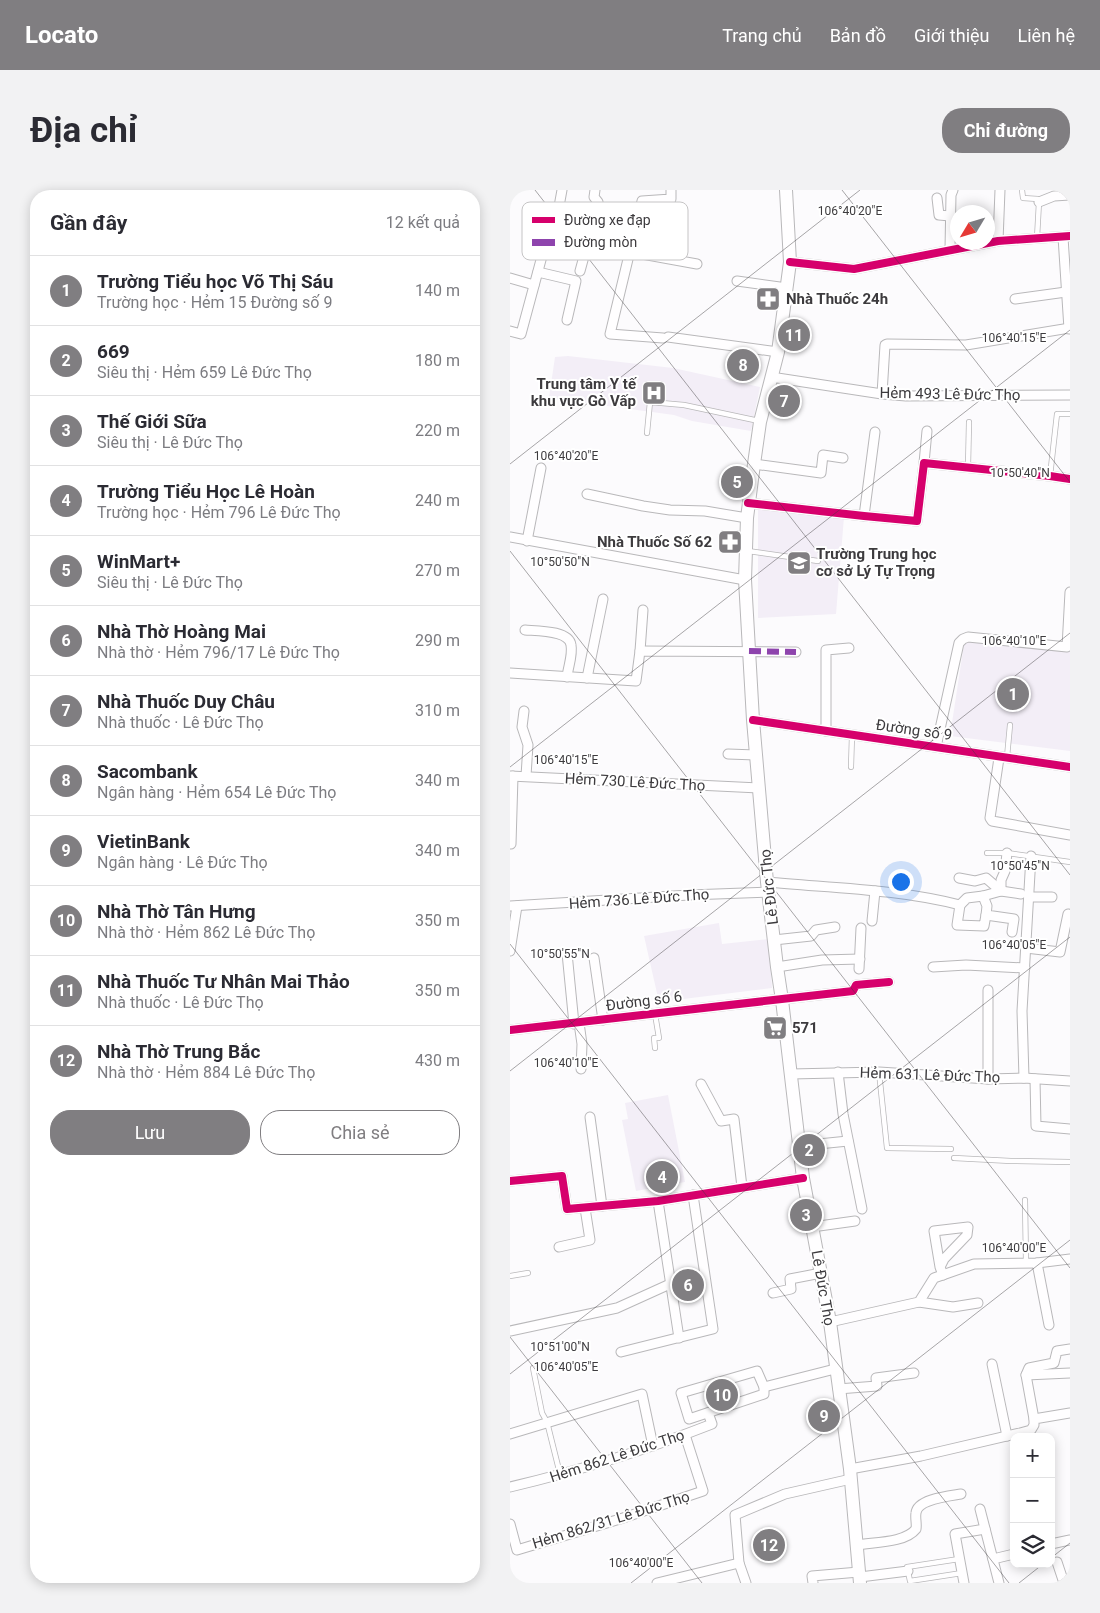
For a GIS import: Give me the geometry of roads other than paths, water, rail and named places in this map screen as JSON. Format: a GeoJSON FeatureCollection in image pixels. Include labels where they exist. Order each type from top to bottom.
{"type":"FeatureCollection","features":[{"type":"Feature","properties":{"kind":"main road","name":"Lê Đức Thọ"},"geometry":{"type":"LineString","coordinates":[[786,190],[790,262],[778,352],[760,422],[748,503],[744,580],[753,720],[777,967],[803,1178],[830,1322],[851,1474],[860,1577]]}},
{"type":"Feature","properties":{"kind":"street"},"geometry":{"type":"LineString","coordinates":[[595,190],[594,198],[598,202]]}},
{"type":"Feature","properties":{"kind":"street"},"geometry":{"type":"LineString","coordinates":[[642,202],[671,199],[671,190]]}},
{"type":"Feature","properties":{"kind":"street"},"geometry":{"type":"LineString","coordinates":[[951,205],[953,190]]}},
{"type":"Feature","properties":{"kind":"street"},"geometry":{"type":"LineString","coordinates":[[998,241],[1000,190]]}},
{"type":"Feature","properties":{"kind":"street"},"geometry":{"type":"LineString","coordinates":[[1040,202],[1054,196],[1070,195]]}},
{"type":"Feature","properties":{"kind":"street"},"geometry":{"type":"LineString","coordinates":[[937,198],[939,215],[950,216]]}},
{"type":"Feature","properties":{"kind":"street"},"geometry":{"type":"LineString","coordinates":[[882,394],[885,345],[966,345],[1069,328],[1066,292],[1068,280],[1066,237],[995,242]]}},
{"type":"Feature","properties":{"kind":"street"},"geometry":{"type":"LineString","coordinates":[[790,262],[854,269],[950,249]]}},
{"type":"Feature","properties":{"kind":"street"},"geometry":{"type":"LineString","coordinates":[[510,331],[521,334],[541,260]]}},
{"type":"Feature","properties":{"kind":"street"},"geometry":{"type":"LineString","coordinates":[[580,271],[583,260]]}},
{"type":"Feature","properties":{"kind":"street"},"geometry":{"type":"LineString","coordinates":[[629,260],[610,334],[666,338],[778,352]]}},
{"type":"Feature","properties":{"kind":"street"},"geometry":{"type":"LineString","coordinates":[[675,260],[697,264]]}},
{"type":"Feature","properties":{"kind":"street"},"geometry":{"type":"LineString","coordinates":[[538,272],[576,281],[567,320]]}},
{"type":"Feature","properties":{"kind":"street"},"geometry":{"type":"LineString","coordinates":[[510,278],[534,285]]}},
{"type":"Feature","properties":{"kind":"street"},"geometry":{"type":"LineString","coordinates":[[737,281],[787,288]]}},
{"type":"Feature","properties":{"kind":"street"},"geometry":{"type":"LineString","coordinates":[[1015,299],[1066,292]]}},
{"type":"Feature","properties":{"kind":"street","name":"Hẻm 493 Lê Đức Thọ"},"geometry":{"type":"LineString","coordinates":[[772,377],[906,396],[1070,395]]}},
{"type":"Feature","properties":{"kind":"street"},"geometry":{"type":"LineString","coordinates":[[748,503],[917,520],[927,431]]}},
{"type":"Feature","properties":{"kind":"street"},"geometry":{"type":"LineString","coordinates":[[864,516],[875,432]]}},
{"type":"Feature","properties":{"kind":"street"},"geometry":{"type":"LineString","coordinates":[[754,464],[821,473],[823,455],[843,458]]}},
{"type":"Feature","properties":{"kind":"street"},"geometry":{"type":"LineString","coordinates":[[924,463],[1070,479]]}},
{"type":"Feature","properties":{"kind":"street"},"geometry":{"type":"LineString","coordinates":[[527,541],[540,468]]}},
{"type":"Feature","properties":{"kind":"street"},"geometry":{"type":"LineString","coordinates":[[586,494],[643,506],[670,510],[705,511],[747,518]]}},
{"type":"Feature","properties":{"kind":"street"},"geometry":{"type":"LineString","coordinates":[[510,537],[744,580]]}},
{"type":"Feature","properties":{"kind":"street"},"geometry":{"type":"LineString","coordinates":[[936,747],[959,643],[968,637],[1068,647],[1070,592]]}},
{"type":"Feature","properties":{"kind":"street"},"geometry":{"type":"LineString","coordinates":[[587,678],[603,599]]}},
{"type":"Feature","properties":{"kind":"street"},"geometry":{"type":"LineString","coordinates":[[510,673],[636,681],[643,610]]}},
{"type":"Feature","properties":{"kind":"street"},"geometry":{"type":"LineString","coordinates":[[525,630],[557,633],[564,635],[570,640],[572,647],[567,677]]}},
{"type":"Feature","properties":{"kind":"street"},"geometry":{"type":"LineString","coordinates":[[826,731],[826,650],[849,648]]}},
{"type":"Feature","properties":{"kind":"street"},"geometry":{"type":"LineString","coordinates":[[640,651],[796,652]]}},
{"type":"Feature","properties":{"kind":"street"},"geometry":{"type":"LineString","coordinates":[[524,711],[522,727],[528,745],[526,776]]}},
{"type":"Feature","properties":{"kind":"street","name":"Đường số 9"},"geometry":{"type":"LineString","coordinates":[[753,720],[1070,767]]}},
{"type":"Feature","properties":{"kind":"street"},"geometry":{"type":"LineString","coordinates":[[728,754],[756,755]]}},
{"type":"Feature","properties":{"kind":"street"},"geometry":{"type":"LineString","coordinates":[[1003,758],[990,818],[992,821],[1070,835]]}},
{"type":"Feature","properties":{"kind":"street"},"geometry":{"type":"LineString","coordinates":[[511,844],[512,776]]}},
{"type":"Feature","properties":{"kind":"street","name":"Hẻm 730 Lê Đức Thọ"},"geometry":{"type":"LineString","coordinates":[[512,776],[759,788]]}},
{"type":"Feature","properties":{"kind":"street"},"geometry":{"type":"LineString","coordinates":[[1001,891],[1001,880],[1005,871],[1007,853]]}},
{"type":"Feature","properties":{"kind":"street"},"geometry":{"type":"LineString","coordinates":[[1024,1078],[1022,1011],[1026,948],[1025,895],[1032,856]]}},
{"type":"Feature","properties":{"kind":"street"},"geometry":{"type":"LineString","coordinates":[[959,878],[975,881],[986,878],[1001,891]]}},
{"type":"Feature","properties":{"kind":"street","name":"Hẻm 736 Lê Đức Thọ"},"geometry":{"type":"LineString","coordinates":[[513,906],[689,895],[768,887],[875,891],[939,900],[960,905]]}},
{"type":"Feature","properties":{"kind":"street"},"geometry":{"type":"LineString","coordinates":[[872,921],[875,891]]}},
{"type":"Feature","properties":{"kind":"street"},"geometry":{"type":"LineString","coordinates":[[983,896],[987,906],[984,926],[956,925],[960,905],[967,898],[1001,891],[1052,897]]}},
{"type":"Feature","properties":{"kind":"street"},"geometry":{"type":"LineString","coordinates":[[510,951],[513,906]]}},
{"type":"Feature","properties":{"kind":"street"},"geometry":{"type":"LineString","coordinates":[[986,914],[1014,919],[1012,932]]}},
{"type":"Feature","properties":{"kind":"street"},"geometry":{"type":"LineString","coordinates":[[1026,948],[1060,952],[1068,914]]}},
{"type":"Feature","properties":{"kind":"street"},"geometry":{"type":"LineString","coordinates":[[774,940],[811,936],[816,930],[836,927]]}},
{"type":"Feature","properties":{"kind":"street"},"geometry":{"type":"LineString","coordinates":[[859,969],[861,928]]}},
{"type":"Feature","properties":{"kind":"street"},"geometry":{"type":"LineString","coordinates":[[567,953],[577,1023],[582,1044],[581,1069]]}},
{"type":"Feature","properties":{"kind":"street"},"geometry":{"type":"LineString","coordinates":[[594,958],[603,1020]]}},
{"type":"Feature","properties":{"kind":"street"},"geometry":{"type":"LineString","coordinates":[[777,967],[822,960],[860,959]]}},
{"type":"Feature","properties":{"kind":"street"},"geometry":{"type":"LineString","coordinates":[[933,967],[1025,968]]}},
{"type":"Feature","properties":{"kind":"street","name":"Đường số 6"},"geometry":{"type":"LineString","coordinates":[[510,1030],[782,1000],[853,991],[856,985],[889,982]]}},
{"type":"Feature","properties":{"kind":"street"},"geometry":{"type":"LineString","coordinates":[[988,990],[988,1079]]}},
{"type":"Feature","properties":{"kind":"street"},"geometry":{"type":"LineString","coordinates":[[838,1072],[843,1114],[862,1208]]}},
{"type":"Feature","properties":{"kind":"street","name":"Hẻm 631 Lê Đức Thọ"},"geometry":{"type":"LineString","coordinates":[[790,1074],[879,1072],[988,1079],[1024,1078],[1070,1081]]}},
{"type":"Feature","properties":{"kind":"street"},"geometry":{"type":"LineString","coordinates":[[1035,1079],[1036,1126],[1070,1130]]}},
{"type":"Feature","properties":{"kind":"street"},"geometry":{"type":"LineString","coordinates":[[701,1084],[721,1121],[734,1119],[742,1187]]}},
{"type":"Feature","properties":{"kind":"street"},"geometry":{"type":"LineString","coordinates":[[590,1117],[602,1206]]}},
{"type":"Feature","properties":{"kind":"street"},"geometry":{"type":"LineString","coordinates":[[799,1146],[848,1141]]}},
{"type":"Feature","properties":{"kind":"street"},"geometry":{"type":"LineString","coordinates":[[510,1181],[562,1176],[567,1209],[658,1200],[803,1178]]}},
{"type":"Feature","properties":{"kind":"street"},"geometry":{"type":"LineString","coordinates":[[621,1352],[713,1329],[693,1195]]}},
{"type":"Feature","properties":{"kind":"street"},"geometry":{"type":"LineString","coordinates":[[658,1200],[679,1338]]}},
{"type":"Feature","properties":{"kind":"street"},"geometry":{"type":"LineString","coordinates":[[559,1248],[590,1240],[585,1208]]}},
{"type":"Feature","properties":{"kind":"street"},"geometry":{"type":"LineString","coordinates":[[812,1227],[855,1220]]}},
{"type":"Feature","properties":{"kind":"street"},"geometry":{"type":"LineString","coordinates":[[968,1227],[968,1235],[944,1259],[942,1271],[934,1231],[968,1227]]}},
{"type":"Feature","properties":{"kind":"street"},"geometry":{"type":"LineString","coordinates":[[919,1302],[934,1278],[942,1271],[974,1264],[1026,1263],[1070,1259]]}},
{"type":"Feature","properties":{"kind":"street"},"geometry":{"type":"LineString","coordinates":[[1036,1262],[1049,1325]]}},
{"type":"Feature","properties":{"kind":"street"},"geometry":{"type":"LineString","coordinates":[[773,1293],[791,1290],[790,1279],[821,1273]]}},
{"type":"Feature","properties":{"kind":"street"},"geometry":{"type":"LineString","coordinates":[[510,1331],[617,1308],[670,1284]]}},
{"type":"Feature","properties":{"kind":"street"},"geometry":{"type":"LineString","coordinates":[[830,1322],[919,1302],[953,1307],[978,1303]]}},
{"type":"Feature","properties":{"kind":"street"},"geometry":{"type":"LineString","coordinates":[[1024,1433],[1031,1430],[1034,1425],[1026,1375],[1029,1368],[1054,1363],[1057,1351],[1070,1349]]}},
{"type":"Feature","properties":{"kind":"street"},"geometry":{"type":"LineString","coordinates":[[992,1364],[1007,1436]]}},
{"type":"Feature","properties":{"kind":"street","name":"Hẻm 862 Lê Đức Thọ"},"geometry":{"type":"LineString","coordinates":[[764,1387],[835,1369]]}},
{"type":"Feature","properties":{"kind":"street","name":"Hẻm 862 Lê Đức Thọ"},"geometry":{"type":"LineString","coordinates":[[757,1371],[764,1387],[764,1394],[689,1419],[681,1393],[757,1371]]}},
{"type":"Feature","properties":{"kind":"street"},"geometry":{"type":"LineString","coordinates":[[838,1389],[877,1386],[876,1378],[914,1373]]}},
{"type":"Feature","properties":{"kind":"street"},"geometry":{"type":"LineString","coordinates":[[1026,1375],[1070,1373]]}},
{"type":"Feature","properties":{"kind":"street"},"geometry":{"type":"LineString","coordinates":[[510,1434],[642,1394],[653,1446]]}},
{"type":"Feature","properties":{"kind":"street","name":"Hẻm 862 Lê Đức Thọ"},"geometry":{"type":"LineString","coordinates":[[510,1487],[561,1475],[685,1435],[712,1424],[708,1413]]}},
{"type":"Feature","properties":{"kind":"street"},"geometry":{"type":"LineString","coordinates":[[1034,1419],[1070,1413]]}},
{"type":"Feature","properties":{"kind":"street","name":"Hẻm 862/31 Lê Đức Thọ"},"geometry":{"type":"LineString","coordinates":[[510,1524],[517,1550],[620,1520],[703,1491],[685,1435]]}},
{"type":"Feature","properties":{"kind":"street"},"geometry":{"type":"LineString","coordinates":[[746,1583],[739,1563],[735,1515],[785,1494],[851,1474],[1010,1436]]}},
{"type":"Feature","properties":{"kind":"street"},"geometry":{"type":"LineString","coordinates":[[857,1545],[912,1535],[916,1529],[915,1514],[917,1508],[932,1500],[961,1494]]}},
{"type":"Feature","properties":{"kind":"street"},"geometry":{"type":"LineString","coordinates":[[980,1509],[1000,1583]]}},
{"type":"Feature","properties":{"kind":"street"},"geometry":{"type":"LineString","coordinates":[[964,1583],[955,1534],[985,1529]]}},
{"type":"Feature","properties":{"kind":"street"},"geometry":{"type":"LineString","coordinates":[[1055,1543],[1070,1540]]}},
{"type":"Feature","properties":{"kind":"street"},"geometry":{"type":"LineString","coordinates":[[993,1559],[1010,1555]]}},
{"type":"Feature","properties":{"kind":"street"},"geometry":{"type":"LineString","coordinates":[[1057,1562],[1064,1583]]}},
{"type":"Feature","properties":{"kind":"street"},"geometry":{"type":"LineString","coordinates":[[658,1583],[739,1563]]}},
{"type":"Feature","properties":{"kind":"street"},"geometry":{"type":"LineString","coordinates":[[812,1583],[812,1576],[860,1577],[908,1571]]}},
{"type":"Feature","properties":{"kind":"lane"},"geometry":{"type":"LineString","coordinates":[[1022,190],[1023,198],[1038,199],[1040,202],[1037,240]]}},
{"type":"Feature","properties":{"kind":"lane"},"geometry":{"type":"LineString","coordinates":[[647,433],[650,402],[684,404],[760,422]]}},
{"type":"Feature","properties":{"kind":"lane"},"geometry":{"type":"LineString","coordinates":[[1050,476],[1058,414],[1070,414]]}},
{"type":"Feature","properties":{"kind":"lane"},"geometry":{"type":"LineString","coordinates":[[968,467],[969,422]]}},
{"type":"Feature","properties":{"kind":"lane"},"geometry":{"type":"LineString","coordinates":[[745,550],[818,561]]}},
{"type":"Feature","properties":{"kind":"lane"},"geometry":{"type":"LineString","coordinates":[[1003,758],[1010,725]]}},
{"type":"Feature","properties":{"kind":"lane"},"geometry":{"type":"LineString","coordinates":[[851,767],[852,735]]}},
{"type":"Feature","properties":{"kind":"lane"},"geometry":{"type":"LineString","coordinates":[[987,853],[1007,853],[1070,862]]}},
{"type":"Feature","properties":{"kind":"lane"},"geometry":{"type":"LineString","coordinates":[[655,1014],[658,1038],[654,1038],[655,1048]]}},
{"type":"Feature","properties":{"kind":"lane"},"geometry":{"type":"LineString","coordinates":[[879,1072],[887,1148],[951,1149]]}},
{"type":"Feature","properties":{"kind":"lane"},"geometry":{"type":"LineString","coordinates":[[954,1158],[1070,1162]]}},
{"type":"Feature","properties":{"kind":"lane"},"geometry":{"type":"LineString","coordinates":[[1025,1200],[1026,1263]]}},
{"type":"Feature","properties":{"kind":"lane"},"geometry":{"type":"LineString","coordinates":[[510,1276],[528,1274]]}},
{"type":"Feature","properties":{"kind":"lane"},"geometry":{"type":"LineString","coordinates":[[534,1368],[542,1413],[547,1422],[561,1475]]}},
{"type":"Feature","properties":{"kind":"lane"},"geometry":{"type":"LineString","coordinates":[[959,1559],[908,1567],[910,1581],[962,1573]]}},
{"type":"Feature","properties":{"kind":"place","name":"Nhà Thuốc 24h"},"geometry":{"type":"Point","coordinates":[768,299]}},
{"type":"Feature","properties":{"kind":"place","name":"Nhà Thuốc Tư Nhân Mai Thảo"},"geometry":{"type":"Point","coordinates":[794,335]}},
{"type":"Feature","properties":{"kind":"place","name":"Sacombank"},"geometry":{"type":"Point","coordinates":[743,365]}},
{"type":"Feature","properties":{"kind":"place","name":"Trung tâm Y tế khu vực Gò Vấp"},"geometry":{"type":"Point","coordinates":[654,393]}},
{"type":"Feature","properties":{"kind":"place","name":"Nhà Thuốc Duy Châu"},"geometry":{"type":"Point","coordinates":[784,401]}},
{"type":"Feature","properties":{"kind":"place","name":"WinMart+"},"geometry":{"type":"Point","coordinates":[737,482]}},
{"type":"Feature","properties":{"kind":"place","name":"Nhà Thuốc Số 62"},"geometry":{"type":"Point","coordinates":[730,542]}},
{"type":"Feature","properties":{"kind":"place","name":"Trường Trung học cơ sở Lý Tự Trọng"},"geometry":{"type":"Point","coordinates":[799,563]}},
{"type":"Feature","properties":{"kind":"place","name":"Trường Tiểu học Võ Thị Sáu"},"geometry":{"type":"Point","coordinates":[1013,694]}},
{"type":"Feature","properties":{"kind":"place","name":"571"},"geometry":{"type":"Point","coordinates":[775,1028]}},
{"type":"Feature","properties":{"kind":"place","name":"669"},"geometry":{"type":"Point","coordinates":[809,1150]}},
{"type":"Feature","properties":{"kind":"place","name":"Trường Tiểu Học Lê Hoàn"},"geometry":{"type":"Point","coordinates":[662,1177]}},
{"type":"Feature","properties":{"kind":"place","name":"Thế Giới Sữa"},"geometry":{"type":"Point","coordinates":[806,1215]}},
{"type":"Feature","properties":{"kind":"place","name":"Nhà Thờ Hoàng Mai"},"geometry":{"type":"Point","coordinates":[688,1285]}},
{"type":"Feature","properties":{"kind":"place","name":"Nhà Thờ Tân Hưng"},"geometry":{"type":"Point","coordinates":[722,1395]}},
{"type":"Feature","properties":{"kind":"place","name":"VietinBank"},"geometry":{"type":"Point","coordinates":[824,1416]}},
{"type":"Feature","properties":{"kind":"place","name":"Nhà Thờ Trung Bắc"},"geometry":{"type":"Point","coordinates":[769,1545]}}]}
